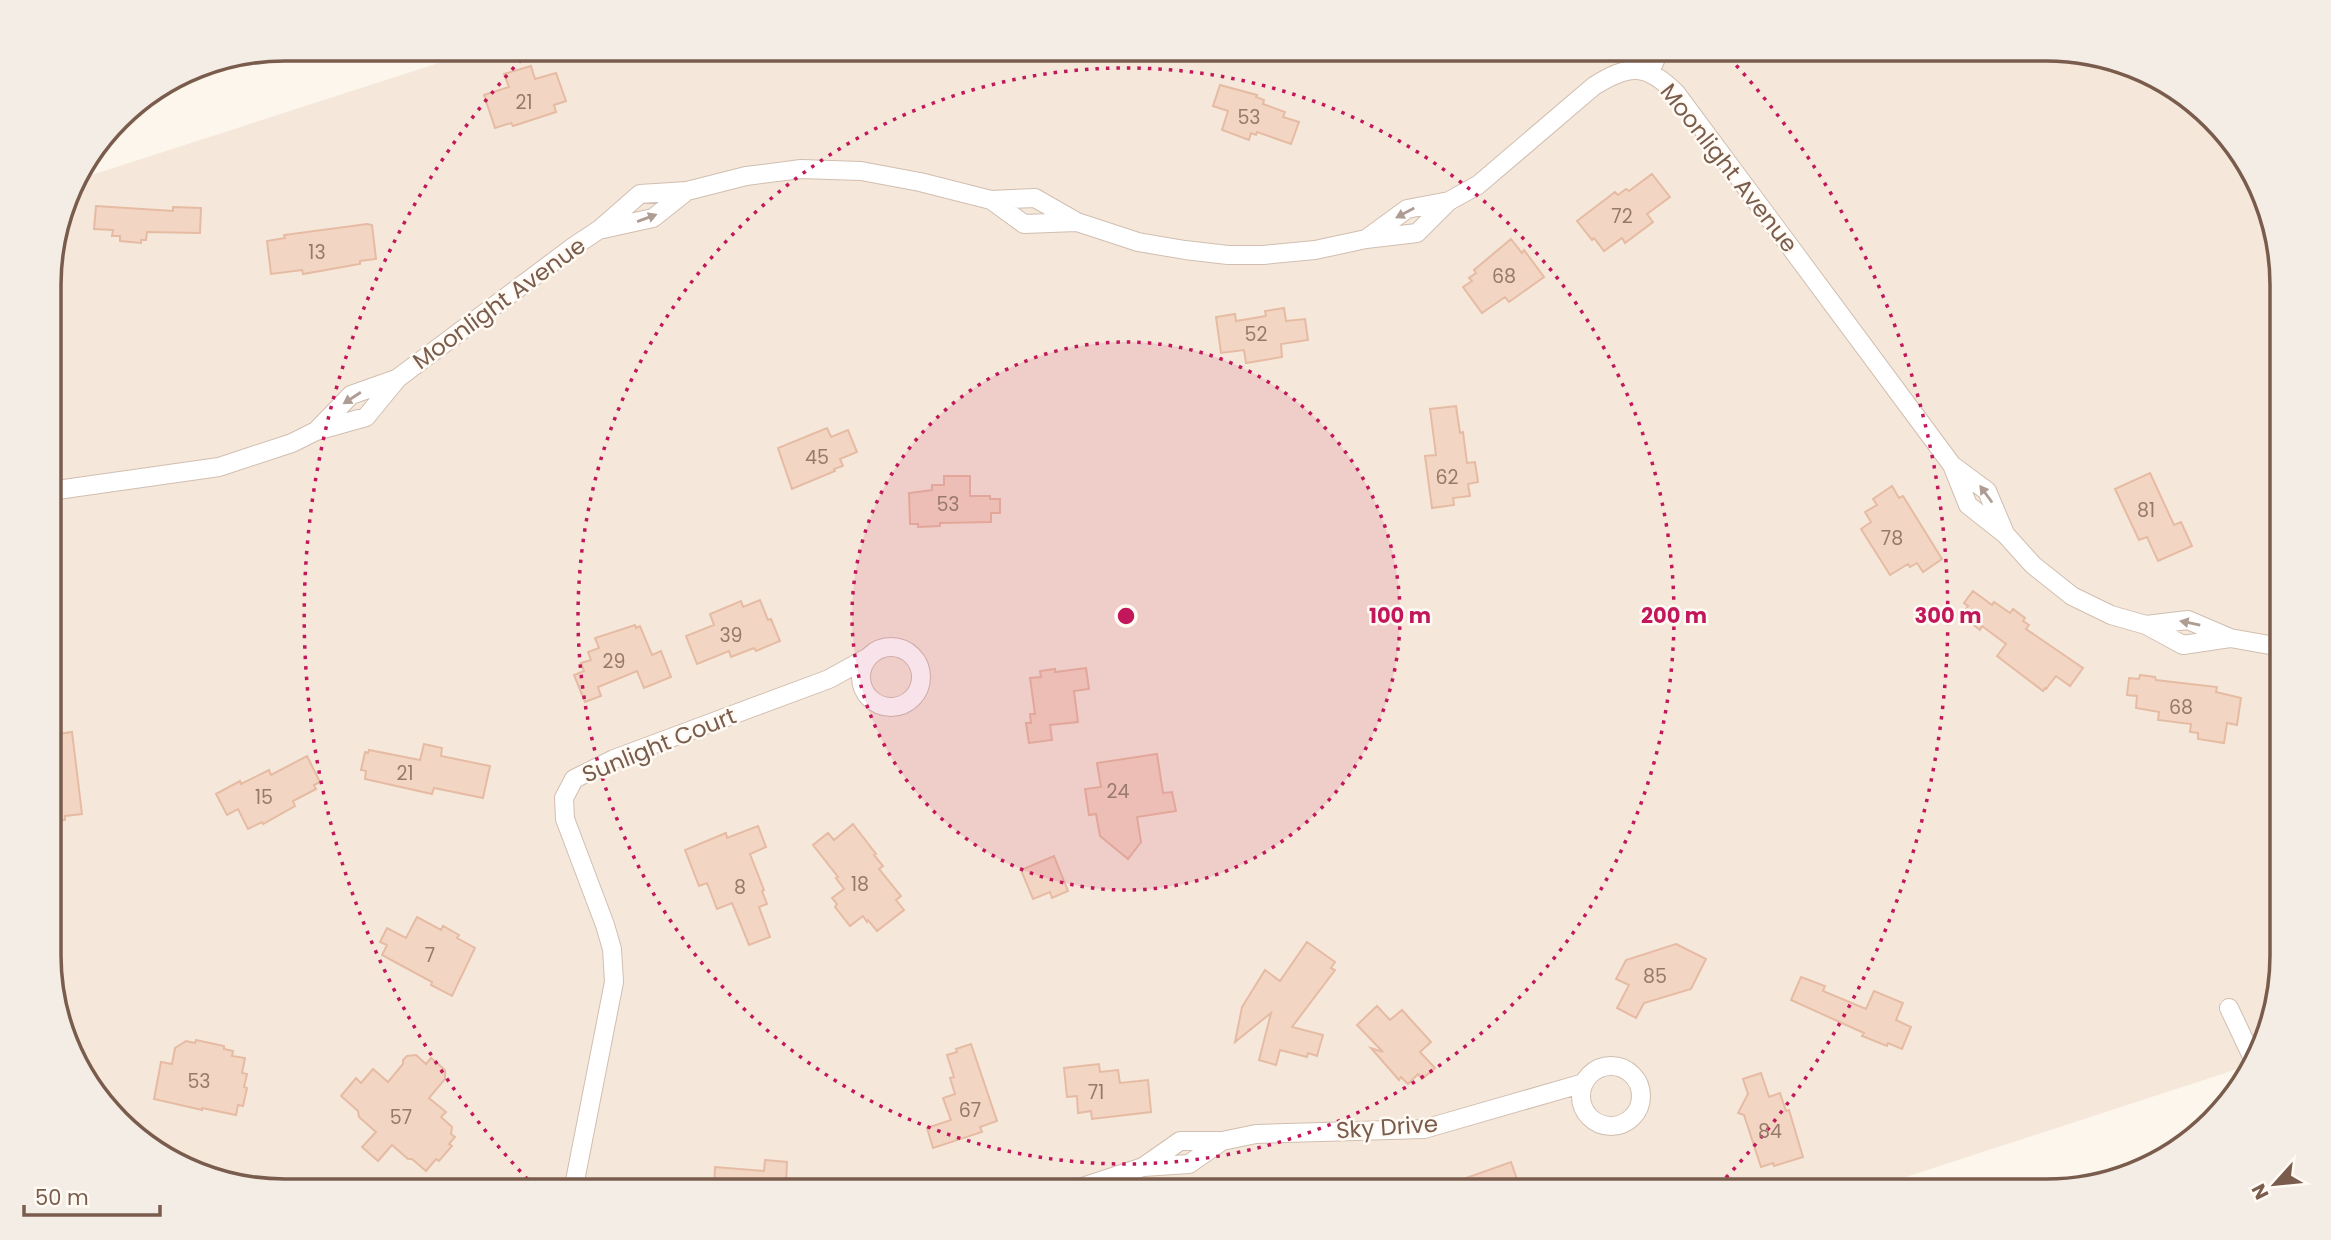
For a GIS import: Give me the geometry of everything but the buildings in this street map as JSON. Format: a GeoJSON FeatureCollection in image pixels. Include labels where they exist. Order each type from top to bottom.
{"type":"FeatureCollection","features":[{"type":"Feature","properties":{"kind":"street"},"geometry":{"type":"LineString","coordinates":[[1650,72],[1655,61]]}},
{"type":"Feature","properties":{"kind":"street","name":"Moonlight Avenue"},"geometry":{"type":"LineString","coordinates":[[62,489],[219,467],[292,443],[316,431],[366,417],[398,378],[600,229],[640,194],[687,191],[746,176],[801,169],[861,171],[920,181],[991,200],[1035,198],[1077,222],[1138,242],[1228,255],[1269,255],[1304,251],[1366,239],[1418,233],[1449,201],[1478,185],[1594,86],[1614,73],[1631,70],[1650,72],[1676,93],[1952,465],[1968,505],[1999,526],[2033,565],[2072,596],[2111,615],[2146,625],[2183,645],[2230,638]]}},
{"type":"Feature","properties":{"kind":"street","name":"Moonlight Avenue"},"geometry":{"type":"LineString","coordinates":[[600,229],[653,218],[687,191]]}},
{"type":"Feature","properties":{"kind":"street","name":"Moonlight Avenue"},"geometry":{"type":"LineString","coordinates":[[991,200],[1024,224],[1077,222]]}},
{"type":"Feature","properties":{"kind":"street","name":"Moonlight Avenue"},"geometry":{"type":"LineString","coordinates":[[1366,239],[1407,209],[1449,201]]}},
{"type":"Feature","properties":{"kind":"street","name":"Moonlight Avenue"},"geometry":{"type":"LineString","coordinates":[[316,431],[351,396],[398,378]]}},
{"type":"Feature","properties":{"kind":"street","name":"Moonlight Avenue"},"geometry":{"type":"LineString","coordinates":[[2146,625],[2188,620],[2230,638],[2270,645]]}},
{"type":"Feature","properties":{"kind":"street"},"geometry":{"type":"LineString","coordinates":[[893,646],[903,648],[917,662],[921,681],[912,699],[894,707],[874,702],[854,680],[860,676],[867,658],[874,651],[893,646]]}},
{"type":"Feature","properties":{"kind":"street","name":"Sunlight Court"},"geometry":{"type":"LineString","coordinates":[[575,1179],[614,982],[612,949],[565,819],[564,797],[573,779],[592,769],[829,679],[854,680]]}},
{"type":"Feature","properties":{"kind":"street"},"geometry":{"type":"LineString","coordinates":[[2229,1008],[2249,1050]]}},
{"type":"Feature","properties":{"kind":"street"},"geometry":{"type":"LineString","coordinates":[[1549,1093],[1586,1112],[1600,1124],[1619,1126],[1635,1116],[1641,1098],[1635,1078],[1618,1067],[1598,1069],[1584,1083],[1581,1093],[1586,1112]]}},
{"type":"Feature","properties":{"kind":"street","name":"Sky Drive"},"geometry":{"type":"LineString","coordinates":[[1108,1179],[1143,1167],[1189,1164],[1222,1141],[1256,1134],[1424,1129],[1584,1083]]}},
{"type":"Feature","properties":{"kind":"shaded area"},"geometry":{"type":"Polygon","coordinates":[[[445,61],[2046,61],[2075,63],[2118,73],[2145,84],[2170,99],[2194,117],[2224,149],[2253,199],[2268,256],[2270,955],[2268,984],[2253,1041],[2238,1069],[1903,1178],[285,1179],[256,1177],[213,1167],[186,1156],[161,1141],[117,1103],[84,1054],[73,1027],[63,984],[62,270],[69,227],[78,199],[90,175],[445,61]]]}}]}
